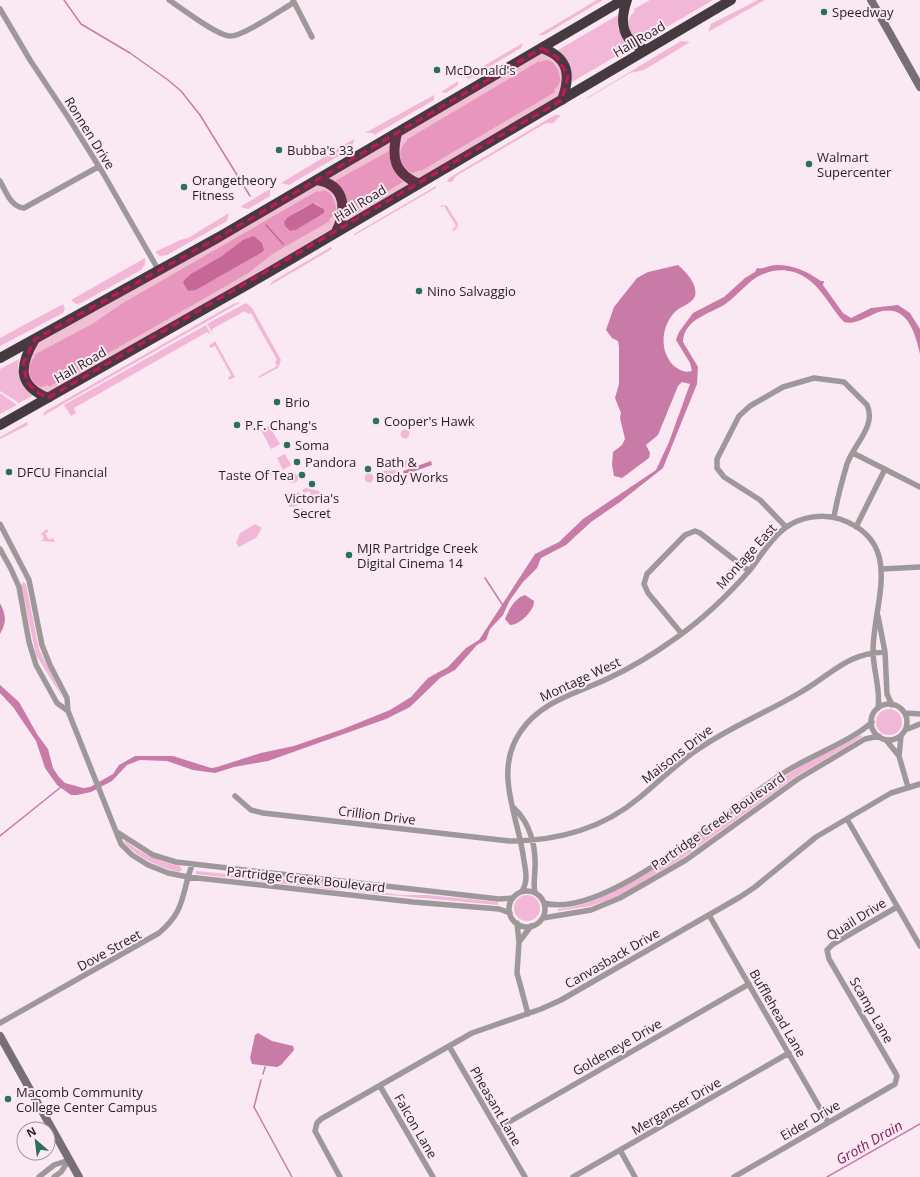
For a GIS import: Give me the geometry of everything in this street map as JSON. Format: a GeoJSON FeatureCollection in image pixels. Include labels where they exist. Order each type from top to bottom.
{"type":"FeatureCollection","features":[{"type":"Feature","properties":{"kind":"highway"},"geometry":{"type":"LineString","coordinates":[[0,358],[159,271],[623,0]]}},
{"type":"Feature","properties":{"kind":"highway"},"geometry":{"type":"LineString","coordinates":[[627,0],[622,15],[623,28],[632,43],[646,50]]}},
{"type":"Feature","properties":{"kind":"highway","name":"Hall Road"},"geometry":{"type":"LineString","coordinates":[[0,425],[419,184],[731,0]]}},
{"type":"Feature","properties":{"kind":"highway"},"geometry":{"type":"LineString","coordinates":[[542,48],[557,57],[566,72],[567,82],[562,100]]}},
{"type":"Feature","properties":{"kind":"highway"},"geometry":{"type":"LineString","coordinates":[[397,133],[394,149],[395,161],[403,174],[419,184]]}},
{"type":"Feature","properties":{"kind":"highway"},"geometry":{"type":"LineString","coordinates":[[317,180],[324,181],[333,186],[342,200],[342,219],[336,232]]}},
{"type":"Feature","properties":{"kind":"highway"},"geometry":{"type":"LineString","coordinates":[[35,339],[24,360],[24,375],[30,387],[48,398]]}},
{"type":"Feature","properties":{"kind":"main road"},"geometry":{"type":"LineString","coordinates":[[871,0],[920,87]]}},
{"type":"Feature","properties":{"kind":"main road"},"geometry":{"type":"LineString","coordinates":[[0,1036],[79,1177]]}},
{"type":"Feature","properties":{"kind":"street"},"geometry":{"type":"LineString","coordinates":[[169,0],[219,32],[228,36],[239,35],[293,1],[312,37]]}},
{"type":"Feature","properties":{"kind":"street","name":"Ronnen Drive"},"geometry":{"type":"LineString","coordinates":[[0,9],[30,60],[68,117],[159,271]]}},
{"type":"Feature","properties":{"kind":"street"},"geometry":{"type":"LineString","coordinates":[[0,181],[13,204],[18,208],[31,206],[98,167]]}},
{"type":"Feature","properties":{"kind":"street"},"geometry":{"type":"LineString","coordinates":[[786,527],[760,500],[724,477],[717,468],[717,459],[739,416],[750,406],[783,387],[814,378],[844,382],[867,405],[870,416],[867,426],[846,468],[834,517]]}},
{"type":"Feature","properties":{"kind":"street"},"geometry":{"type":"LineString","coordinates":[[853,453],[920,487]]}},
{"type":"Feature","properties":{"kind":"street"},"geometry":{"type":"LineString","coordinates":[[856,527],[884,469]]}},
{"type":"Feature","properties":{"kind":"street","name":"Montage East"},"geometry":{"type":"LineString","coordinates":[[682,634],[715,606],[749,571],[773,540],[786,527],[810,518],[834,517],[856,527],[873,544],[882,569],[883,581],[878,616],[874,628],[873,653],[874,675],[879,699],[878,708]]}},
{"type":"Feature","properties":{"kind":"street","name":"Partridge Creek Boulevard"},"geometry":{"type":"LineString","coordinates":[[0,524],[29,580],[42,645],[50,665],[67,698],[68,711],[121,844],[140,861],[157,869],[188,877],[413,902],[478,906],[499,909],[510,913]]}},
{"type":"Feature","properties":{"kind":"street"},"geometry":{"type":"LineString","coordinates":[[682,634],[648,593],[644,584],[647,574],[684,535],[695,531],[700,533],[749,571]]}},
{"type":"Feature","properties":{"kind":"street","name":"Partridge Creek Boulevard"},"geometry":{"type":"LineString","coordinates":[[0,549],[17,582],[28,642],[36,665],[57,703],[68,711]]}},
{"type":"Feature","properties":{"kind":"street"},"geometry":{"type":"LineString","coordinates":[[882,569],[920,567]]}},
{"type":"Feature","properties":{"kind":"street","name":"Montage East"},"geometry":{"type":"LineString","coordinates":[[878,616],[884,652],[887,694],[892,705]]}},
{"type":"Feature","properties":{"kind":"street","name":"Montage West"},"geometry":{"type":"LineString","coordinates":[[522,891],[526,883],[526,876],[522,840],[507,785],[507,764],[516,738],[529,719],[548,705],[598,684],[640,662],[682,634]]}},
{"type":"Feature","properties":{"kind":"street","name":"Maisons Drive"},"geometry":{"type":"LineString","coordinates":[[522,840],[532,840],[573,833],[608,819],[631,805],[672,769],[720,735],[801,692],[847,661],[860,655],[884,652]]}},
{"type":"Feature","properties":{"kind":"street"},"geometry":{"type":"LineString","coordinates":[[899,756],[886,740],[873,730],[872,722],[874,714],[878,708],[885,705],[892,705],[899,708],[905,713],[907,720],[905,730],[901,736],[899,756],[908,787]]}},
{"type":"Feature","properties":{"kind":"street"},"geometry":{"type":"LineString","coordinates":[[905,713],[920,714]]}},
{"type":"Feature","properties":{"kind":"street","name":"Partridge Creek Boulevard"},"geometry":{"type":"LineString","coordinates":[[544,903],[557,905],[575,904],[606,893],[679,850],[784,773],[860,731],[872,722]]}},
{"type":"Feature","properties":{"kind":"street"},"geometry":{"type":"LineString","coordinates":[[905,730],[920,724]]}},
{"type":"Feature","properties":{"kind":"street","name":"Partridge Creek Boulevard"},"geometry":{"type":"LineString","coordinates":[[543,918],[591,910],[615,901],[686,860],[798,779],[865,739],[879,736]]}},
{"type":"Feature","properties":{"kind":"street"},"geometry":{"type":"LineString","coordinates":[[886,740],[901,736]]}},
{"type":"Feature","properties":{"kind":"street","name":"Canvasback Drive"},"geometry":{"type":"LineString","coordinates":[[340,1177],[316,1136],[315,1126],[321,1119],[449,1046],[482,1029],[528,1014],[561,1000],[748,892],[808,842],[891,793],[920,784]]}},
{"type":"Feature","properties":{"kind":"street","name":"Crillion Drive"},"geometry":{"type":"LineString","coordinates":[[236,796],[251,810],[263,813],[475,837],[522,840]]}},
{"type":"Feature","properties":{"kind":"street","name":"Montage West"},"geometry":{"type":"LineString","coordinates":[[514,808],[526,824],[532,840],[535,866],[535,892]]}},
{"type":"Feature","properties":{"kind":"street"},"geometry":{"type":"LineString","coordinates":[[847,819],[920,946]]}},
{"type":"Feature","properties":{"kind":"street","name":"Partridge Creek Boulevard"},"geometry":{"type":"LineString","coordinates":[[117,832],[153,854],[168,860],[192,865],[499,899],[513,898]]}},
{"type":"Feature","properties":{"kind":"street","name":"Dove Street"},"geometry":{"type":"LineString","coordinates":[[0,1023],[159,934],[172,922],[179,911],[192,865]]}},
{"type":"Feature","properties":{"kind":"street"},"geometry":{"type":"LineString","coordinates":[[519,942],[531,926],[543,918],[545,913],[544,903],[535,892],[522,891],[513,898],[510,905],[510,913],[517,923],[519,942],[517,973],[528,1014]]}},
{"type":"Feature","properties":{"kind":"street","name":"Quail Drive"},"geometry":{"type":"LineString","coordinates":[[827,950],[832,944],[897,907]]}},
{"type":"Feature","properties":{"kind":"street","name":"Bufflehead Lane"},"geometry":{"type":"LineString","coordinates":[[709,915],[828,1122]]}},
{"type":"Feature","properties":{"kind":"street"},"geometry":{"type":"LineString","coordinates":[[517,923],[524,926],[531,926]]}},
{"type":"Feature","properties":{"kind":"street","name":"Scamp Lane"},"geometry":{"type":"LineString","coordinates":[[827,950],[829,959],[895,1072],[896,1080]]}},
{"type":"Feature","properties":{"kind":"street","name":"Goldeneye Drive"},"geometry":{"type":"LineString","coordinates":[[497,1129],[749,984]]}},
{"type":"Feature","properties":{"kind":"street","name":"Pheasant Lane"},"geometry":{"type":"LineString","coordinates":[[449,1046],[525,1177]]}},
{"type":"Feature","properties":{"kind":"street","name":"Merganser Drive"},"geometry":{"type":"LineString","coordinates":[[574,1177],[788,1054]]}},
{"type":"Feature","properties":{"kind":"street","name":"Eider Drive"},"geometry":{"type":"LineString","coordinates":[[734,1177],[891,1086],[896,1080]]}},
{"type":"Feature","properties":{"kind":"street","name":"Falcon Lane"},"geometry":{"type":"LineString","coordinates":[[380,1086],[433,1177]]}},
{"type":"Feature","properties":{"kind":"street"},"geometry":{"type":"LineString","coordinates":[[620,1150],[636,1177]]}},
{"type":"Feature","properties":{"kind":"street"},"geometry":{"type":"LineString","coordinates":[[39,1177],[54,1165],[69,1160]]}},
{"type":"Feature","properties":{"kind":"street"},"geometry":{"type":"LineString","coordinates":[[54,1177],[61,1172],[69,1160]]}},
{"type":"Feature","properties":{"kind":"highlighted area"},"geometry":{"type":"Polygon","coordinates":[[[542,48],[557,57],[568,76],[562,100],[48,398],[35,391],[27,382],[23,363],[35,339],[219,237],[542,48]]]}},
{"type":"Feature","properties":{"kind":"shaded area"},"geometry":{"type":"Polygon","coordinates":[[[597,0],[603,0],[544,35],[538,35],[597,0]]]}},
{"type":"Feature","properties":{"kind":"shaded area"},"geometry":{"type":"Polygon","coordinates":[[[650,0],[713,0],[648,38],[637,39],[629,29],[628,25],[630,18],[635,11],[634,9],[650,0]]]}},
{"type":"Feature","properties":{"kind":"shaded area"},"geometry":{"type":"Polygon","coordinates":[[[758,0],[765,0],[708,32],[711,24],[758,0]]]}},
{"type":"Feature","properties":{"kind":"shaded area"},"geometry":{"type":"Polygon","coordinates":[[[618,15],[618,29],[630,48],[572,82],[570,70],[558,50],[618,15]]]}},
{"type":"Feature","properties":{"kind":"shaded area"},"geometry":{"type":"Polygon","coordinates":[[[681,41],[690,42],[644,70],[630,73],[585,100],[590,96],[681,41]]]}},
{"type":"Feature","properties":{"kind":"shaded area"},"geometry":{"type":"Polygon","coordinates":[[[523,43],[521,48],[469,79],[465,77],[523,43]]]}},
{"type":"Feature","properties":{"kind":"shaded area"},"geometry":{"type":"Polygon","coordinates":[[[546,60],[553,62],[560,76],[559,83],[554,90],[555,92],[421,171],[420,170],[413,173],[408,171],[402,163],[400,154],[401,149],[407,141],[406,140],[539,61],[546,60]]]}},
{"type":"Feature","properties":{"kind":"shaded area"},"geometry":{"type":"Polygon","coordinates":[[[458,81],[458,85],[446,93],[441,92],[458,81]]]}},
{"type":"Feature","properties":{"kind":"shaded area"},"geometry":{"type":"Polygon","coordinates":[[[434,95],[434,100],[374,135],[373,133],[365,133],[434,95]]]}},
{"type":"Feature","properties":{"kind":"shaded area"},"geometry":{"type":"Polygon","coordinates":[[[555,115],[561,115],[553,123],[546,123],[456,176],[452,182],[447,182],[449,178],[555,115]]]}},
{"type":"Feature","properties":{"kind":"shaded area"},"geometry":{"type":"Polygon","coordinates":[[[354,139],[352,148],[289,185],[281,183],[354,139]]]}},
{"type":"Feature","properties":{"kind":"shaded area"},"geometry":{"type":"Polygon","coordinates":[[[389,151],[391,164],[403,182],[347,215],[347,200],[335,181],[389,151]]]}},
{"type":"Feature","properties":{"kind":"shaded area"},"geometry":{"type":"Polygon","coordinates":[[[436,186],[436,188],[355,235],[354,234],[436,186]]]}},
{"type":"Feature","properties":{"kind":"shaded area"},"geometry":{"type":"Polygon","coordinates":[[[270,189],[270,196],[248,209],[240,207],[270,189]]]}},
{"type":"Feature","properties":{"kind":"shaded area"},"geometry":{"type":"Polygon","coordinates":[[[324,190],[330,193],[334,200],[336,210],[329,219],[330,221],[274,253],[247,274],[49,387],[48,385],[41,387],[37,385],[31,378],[29,369],[32,360],[35,357],[34,355],[92,324],[123,303],[317,191],[319,192],[324,190]],[[316,203],[306,206],[288,217],[287,228],[290,231],[296,230],[324,213],[324,209],[316,203]],[[257,238],[241,243],[184,280],[183,283],[188,291],[196,290],[261,253],[260,242],[257,238]]]}},
{"type":"Feature","properties":{"kind":"shaded area"},"geometry":{"type":"Polygon","coordinates":[[[313,203],[324,209],[324,213],[296,230],[290,231],[285,226],[284,222],[288,217],[313,203]]]}},
{"type":"Feature","properties":{"kind":"shaded area"},"geometry":{"type":"Polygon","coordinates":[[[442,205],[447,206],[458,224],[454,231],[452,230],[456,226],[444,206],[439,207],[442,205]]]}},
{"type":"Feature","properties":{"kind":"shaded area"},"geometry":{"type":"Polygon","coordinates":[[[229,213],[227,221],[167,255],[160,256],[155,252],[180,240],[188,238],[229,213]]]}},
{"type":"Feature","properties":{"kind":"shaded area"},"geometry":{"type":"Polygon","coordinates":[[[254,236],[262,243],[264,250],[261,253],[196,290],[188,291],[183,283],[184,280],[191,274],[222,256],[243,240],[254,236]]]}},
{"type":"Feature","properties":{"kind":"shaded area"},"geometry":{"type":"Polygon","coordinates":[[[331,247],[332,249],[269,286],[273,281],[331,247]]]}},
{"type":"Feature","properties":{"kind":"shaded area"},"geometry":{"type":"Polygon","coordinates":[[[145,258],[145,264],[141,270],[81,303],[76,304],[71,300],[145,258]]]}},
{"type":"Feature","properties":{"kind":"shaded area"},"geometry":{"type":"Polygon","coordinates":[[[678,265],[688,275],[693,283],[695,287],[695,296],[689,303],[678,309],[667,323],[664,345],[668,359],[673,365],[682,371],[692,371],[690,363],[676,340],[679,332],[693,313],[724,297],[745,278],[755,272],[757,268],[776,265],[794,267],[821,281],[824,281],[823,285],[843,313],[851,318],[871,308],[898,305],[910,313],[920,329],[920,354],[912,328],[902,315],[895,312],[886,311],[876,313],[857,322],[844,322],[817,287],[803,276],[785,270],[773,271],[761,275],[752,280],[728,302],[700,317],[688,327],[683,342],[698,367],[697,384],[663,468],[620,502],[591,522],[566,545],[541,558],[537,568],[523,582],[510,600],[503,615],[490,629],[486,640],[477,645],[455,670],[440,678],[410,707],[386,719],[268,761],[234,767],[215,773],[193,770],[167,761],[140,760],[127,765],[112,781],[91,792],[71,795],[57,785],[45,768],[36,741],[13,707],[0,693],[0,685],[19,702],[37,734],[48,749],[53,768],[59,777],[65,783],[83,788],[90,787],[113,774],[119,765],[135,756],[173,756],[211,768],[261,753],[294,746],[343,729],[390,710],[411,697],[428,678],[448,667],[466,648],[479,640],[535,554],[559,542],[583,519],[656,470],[669,442],[690,384],[682,382],[678,386],[658,435],[646,445],[650,453],[649,458],[622,478],[614,476],[612,465],[613,452],[622,445],[625,439],[620,418],[621,413],[615,398],[619,384],[618,341],[612,338],[606,330],[614,307],[637,278],[648,272],[678,265]]]}},
{"type":"Feature","properties":{"kind":"shaded area"},"geometry":{"type":"Polygon","coordinates":[[[241,302],[43,416],[44,412],[233,304],[241,302]]]}},
{"type":"Feature","properties":{"kind":"shaded area"},"geometry":{"type":"Polygon","coordinates":[[[246,303],[252,308],[281,360],[278,368],[259,378],[259,376],[277,366],[275,362],[277,360],[251,313],[248,314],[245,311],[212,329],[213,334],[207,324],[246,303]]]}},
{"type":"Feature","properties":{"kind":"shaded area"},"geometry":{"type":"Polygon","coordinates":[[[63,304],[65,309],[63,313],[0,346],[0,338],[63,304]]]}},
{"type":"Feature","properties":{"kind":"shaded area"},"geometry":{"type":"Polygon","coordinates":[[[206,325],[211,335],[207,332],[74,408],[76,413],[71,416],[64,405],[206,325]]]}},
{"type":"Feature","properties":{"kind":"shaded area"},"geometry":{"type":"Polygon","coordinates":[[[215,341],[235,377],[229,380],[228,378],[231,375],[215,346],[211,348],[209,346],[215,341]]]}},
{"type":"Feature","properties":{"kind":"shaded area"},"geometry":{"type":"Polygon","coordinates":[[[19,359],[19,375],[32,396],[19,403],[0,391],[0,369],[19,359]]]}},
{"type":"Feature","properties":{"kind":"shaded area"},"geometry":{"type":"Polygon","coordinates":[[[0,393],[17,405],[0,414],[0,393]]]}},
{"type":"Feature","properties":{"kind":"shaded area"},"geometry":{"type":"Polygon","coordinates":[[[27,422],[28,425],[0,439],[0,437],[27,422]]]}},
{"type":"Feature","properties":{"kind":"shaded area"},"geometry":{"type":"Polygon","coordinates":[[[269,426],[280,444],[271,449],[261,430],[269,426]]]}},
{"type":"Feature","properties":{"kind":"shaded area"},"geometry":{"type":"Polygon","coordinates":[[[403,430],[407,430],[409,434],[407,438],[403,438],[401,436],[401,432],[403,430]]]}},
{"type":"Feature","properties":{"kind":"shaded area"},"geometry":{"type":"Polygon","coordinates":[[[285,454],[291,465],[283,470],[277,458],[285,454]]]}},
{"type":"Feature","properties":{"kind":"shaded area"},"geometry":{"type":"Polygon","coordinates":[[[412,459],[414,464],[401,469],[399,463],[412,459]]]}},
{"type":"Feature","properties":{"kind":"shaded area"},"geometry":{"type":"Polygon","coordinates":[[[431,461],[432,465],[404,475],[403,471],[431,461]]]}},
{"type":"Feature","properties":{"kind":"shaded area"},"geometry":{"type":"Polygon","coordinates":[[[398,470],[400,473],[397,477],[384,479],[380,476],[383,471],[398,470]]]}},
{"type":"Feature","properties":{"kind":"shaded area"},"geometry":{"type":"Polygon","coordinates":[[[291,473],[295,473],[297,474],[297,482],[291,483],[288,480],[288,476],[291,473]]]}},
{"type":"Feature","properties":{"kind":"shaded area"},"geometry":{"type":"Polygon","coordinates":[[[367,474],[371,474],[373,478],[371,482],[367,482],[365,480],[365,476],[367,474]]]}},
{"type":"Feature","properties":{"kind":"shaded area"},"geometry":{"type":"Polygon","coordinates":[[[306,488],[319,491],[322,496],[313,498],[309,491],[304,493],[302,490],[306,488]]]}},
{"type":"Feature","properties":{"kind":"shaded area"},"geometry":{"type":"Polygon","coordinates":[[[299,492],[301,495],[295,499],[299,505],[290,507],[288,504],[291,497],[299,492]]]}},
{"type":"Feature","properties":{"kind":"shaded area"},"geometry":{"type":"Polygon","coordinates":[[[302,508],[304,515],[296,516],[292,509],[302,508]]]}},
{"type":"Feature","properties":{"kind":"shaded area"},"geometry":{"type":"Polygon","coordinates":[[[255,524],[262,528],[256,538],[239,547],[236,543],[240,533],[255,524]]]}},
{"type":"Feature","properties":{"kind":"shaded area"},"geometry":{"type":"Polygon","coordinates":[[[47,529],[49,531],[45,533],[49,540],[53,538],[55,542],[41,541],[44,538],[42,534],[38,536],[47,529]]]}},
{"type":"Feature","properties":{"kind":"shaded area"},"geometry":{"type":"Polygon","coordinates":[[[23,582],[26,584],[39,649],[64,700],[36,655],[21,585],[23,582]]]}},
{"type":"Feature","properties":{"kind":"shaded area"},"geometry":{"type":"Polygon","coordinates":[[[525,595],[534,601],[532,609],[526,617],[518,623],[510,625],[505,619],[508,611],[515,601],[521,596],[525,595]]]}},
{"type":"Feature","properties":{"kind":"shaded area"},"geometry":{"type":"Polygon","coordinates":[[[0,603],[4,611],[5,622],[0,634],[0,603]]]}},
{"type":"Feature","properties":{"kind":"shaded area"},"geometry":{"type":"Polygon","coordinates":[[[889,709],[898,713],[902,722],[898,731],[889,735],[880,731],[876,722],[880,713],[889,709]]]}},
{"type":"Feature","properties":{"kind":"shaded area"},"geometry":{"type":"Polygon","coordinates":[[[861,735],[862,737],[795,777],[684,857],[616,897],[591,906],[558,911],[558,909],[580,905],[600,898],[639,878],[694,842],[802,765],[861,735]]]}},
{"type":"Feature","properties":{"kind":"shaded area"},"geometry":{"type":"Polygon","coordinates":[[[125,840],[144,853],[158,860],[180,866],[182,870],[179,872],[149,862],[130,848],[124,842],[125,840]]]}},
{"type":"Feature","properties":{"kind":"shaded area"},"geometry":{"type":"Polygon","coordinates":[[[196,871],[339,884],[341,887],[338,890],[196,874],[196,871]]]}},
{"type":"Feature","properties":{"kind":"shaded area"},"geometry":{"type":"Polygon","coordinates":[[[359,890],[401,895],[428,895],[498,902],[498,905],[358,892],[359,890]]]}},
{"type":"Feature","properties":{"kind":"shaded area"},"geometry":{"type":"Polygon","coordinates":[[[527,895],[536,899],[540,908],[536,917],[527,921],[518,917],[514,908],[518,899],[527,895]]]}},
{"type":"Feature","properties":{"kind":"shaded area"},"geometry":{"type":"Polygon","coordinates":[[[258,1033],[272,1041],[293,1046],[294,1050],[281,1065],[277,1067],[252,1064],[250,1058],[255,1035],[258,1033]]]}},
{"type":"Feature","properties":{"kind":"waterway"},"geometry":{"type":"LineString","coordinates":[[64,0],[81,24],[130,53],[181,91],[200,115],[250,196]]}},
{"type":"Feature","properties":{"kind":"waterway"},"geometry":{"type":"LineString","coordinates":[[266,225],[283,244]]}},
{"type":"Feature","properties":{"kind":"waterway"},"geometry":{"type":"LineString","coordinates":[[485,578],[502,604]]}},
{"type":"Feature","properties":{"kind":"waterway"},"geometry":{"type":"LineString","coordinates":[[0,836],[61,787]]}},
{"type":"Feature","properties":{"kind":"waterway","name":"Groth Drain"},"geometry":{"type":"LineString","coordinates":[[263,1074],[265,1067]]}},
{"type":"Feature","properties":{"kind":"waterway","name":"Groth Drain"},"geometry":{"type":"LineString","coordinates":[[261,1080],[254,1107],[292,1177]]}},
{"type":"Feature","properties":{"kind":"waterway","name":"Groth Drain"},"geometry":{"type":"LineString","coordinates":[[827,1177],[920,1124]]}},
{"type":"Feature","properties":{"kind":"place","name":"Speedway"},"geometry":{"type":"Point","coordinates":[824,12]}},
{"type":"Feature","properties":{"kind":"place","name":"McDonald's"},"geometry":{"type":"Point","coordinates":[437,70]}},
{"type":"Feature","properties":{"kind":"place","name":"Bubba's 33"},"geometry":{"type":"Point","coordinates":[279,150]}},
{"type":"Feature","properties":{"kind":"place","name":"Walmart Supercenter"},"geometry":{"type":"Point","coordinates":[809,164]}},
{"type":"Feature","properties":{"kind":"place","name":"Orangetheory Fitness"},"geometry":{"type":"Point","coordinates":[184,187]}},
{"type":"Feature","properties":{"kind":"place","name":"Nino Salvaggio"},"geometry":{"type":"Point","coordinates":[419,291]}},
{"type":"Feature","properties":{"kind":"place","name":"Brio"},"geometry":{"type":"Point","coordinates":[277,402]}},
{"type":"Feature","properties":{"kind":"place","name":"Cooper's Hawk"},"geometry":{"type":"Point","coordinates":[376,421]}},
{"type":"Feature","properties":{"kind":"place","name":"P.F. Chang's"},"geometry":{"type":"Point","coordinates":[237,425]}},
{"type":"Feature","properties":{"kind":"place","name":"Soma"},"geometry":{"type":"Point","coordinates":[287,445]}},
{"type":"Feature","properties":{"kind":"place","name":"Pandora"},"geometry":{"type":"Point","coordinates":[297,462]}},
{"type":"Feature","properties":{"kind":"place","name":"Bath & Body Works"},"geometry":{"type":"Point","coordinates":[368,469]}},
{"type":"Feature","properties":{"kind":"place","name":"DFCU Financial"},"geometry":{"type":"Point","coordinates":[9,472]}},
{"type":"Feature","properties":{"kind":"place","name":"Taste Of Tea"},"geometry":{"type":"Point","coordinates":[302,475]}},
{"type":"Feature","properties":{"kind":"place","name":"Victoria's Secret"},"geometry":{"type":"Point","coordinates":[312,484]}},
{"type":"Feature","properties":{"kind":"place","name":"MJR Partridge Creek Digital Cinema 14"},"geometry":{"type":"Point","coordinates":[349,555]}},
{"type":"Feature","properties":{"kind":"place","name":"Macomb Community College Center Campus"},"geometry":{"type":"Point","coordinates":[8,1099]}}]}
